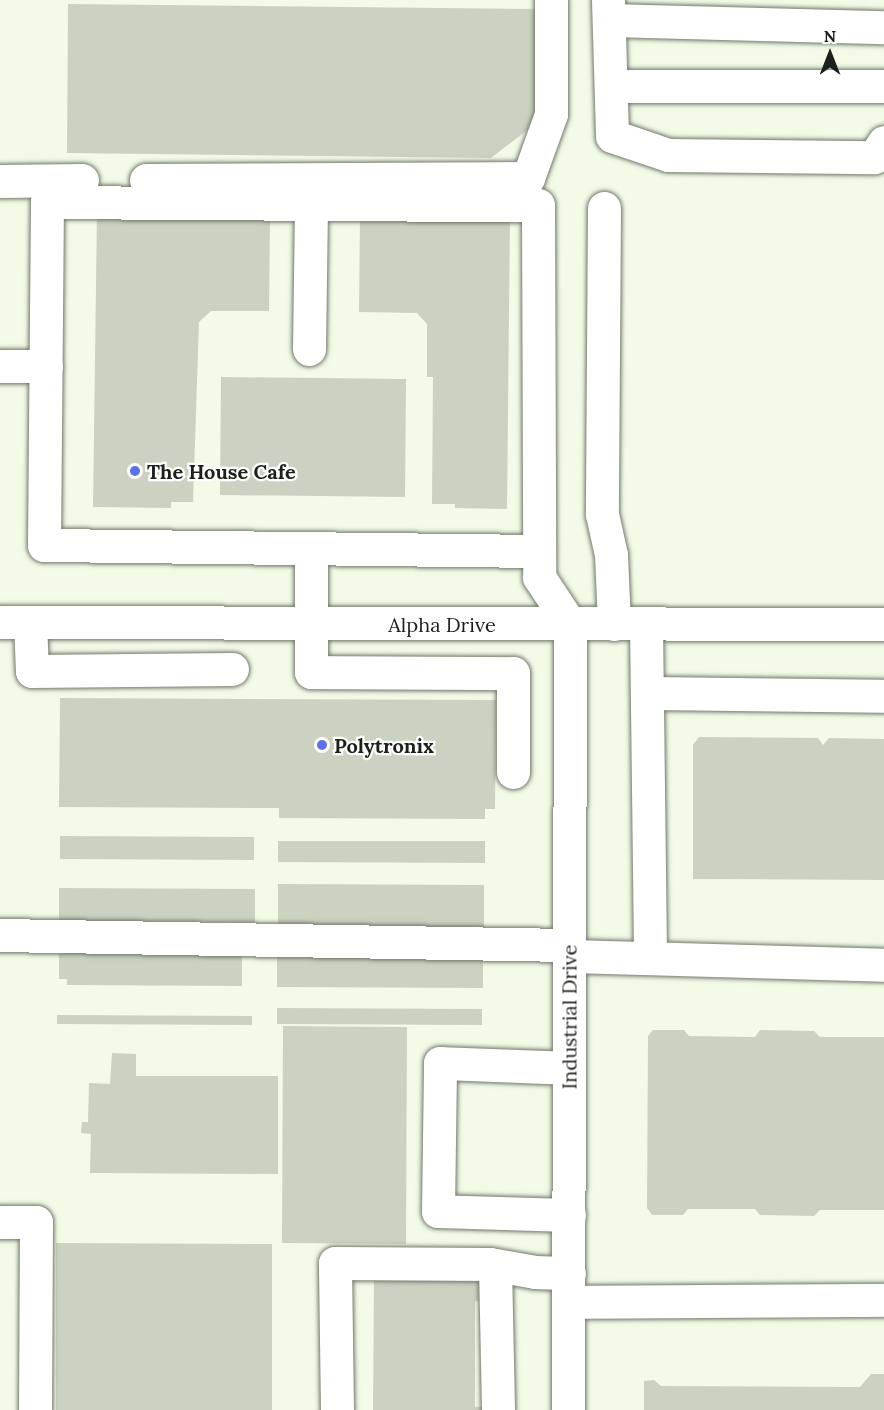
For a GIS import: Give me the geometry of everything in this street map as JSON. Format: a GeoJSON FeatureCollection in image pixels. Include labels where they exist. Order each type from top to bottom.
{"type":"FeatureCollection","features":[{"type":"Feature","properties":{"kind":"street"},"geometry":{"type":"LineString","coordinates":[[0,181],[528,178],[551,114],[551,0]]}},
{"type":"Feature","properties":{"kind":"street"},"geometry":{"type":"LineString","coordinates":[[884,27],[608,10],[612,136],[668,155],[874,157],[884,142]]}},
{"type":"Feature","properties":{"kind":"street"},"geometry":{"type":"LineString","coordinates":[[611,86],[884,86]]}},
{"type":"Feature","properties":{"kind":"street"},"geometry":{"type":"LineString","coordinates":[[539,551],[44,545],[47,202],[538,205],[539,551],[539,577],[570,624]]}},
{"type":"Feature","properties":{"kind":"street"},"geometry":{"type":"LineString","coordinates":[[309,349],[311,203]]}},
{"type":"Feature","properties":{"kind":"street"},"geometry":{"type":"LineString","coordinates":[[604,208],[602,514],[647,693],[650,958]]}},
{"type":"Feature","properties":{"kind":"street"},"geometry":{"type":"LineString","coordinates":[[0,366],[46,366]]}},
{"type":"Feature","properties":{"kind":"street"},"geometry":{"type":"LineString","coordinates":[[311,548],[311,672],[513,673],[513,772]]}},
{"type":"Feature","properties":{"kind":"street"},"geometry":{"type":"LineString","coordinates":[[15,622],[32,671],[232,669]]}},
{"type":"Feature","properties":{"kind":"street","name":"Alpha Drive"},"geometry":{"type":"LineString","coordinates":[[15,622],[884,624]]}},
{"type":"Feature","properties":{"kind":"street"},"geometry":{"type":"LineString","coordinates":[[120,622],[121,670]]}},
{"type":"Feature","properties":{"kind":"street"},"geometry":{"type":"LineString","coordinates":[[420,624],[421,672]]}},
{"type":"Feature","properties":{"kind":"street","name":"Industrial Drive"},"geometry":{"type":"LineString","coordinates":[[568,1410],[570,624]]}},
{"type":"Feature","properties":{"kind":"street"},"geometry":{"type":"LineString","coordinates":[[647,693],[884,696]]}},
{"type":"Feature","properties":{"kind":"street"},"geometry":{"type":"LineString","coordinates":[[0,935],[569,950],[650,958],[884,965]]}},
{"type":"Feature","properties":{"kind":"street"},"geometry":{"type":"LineString","coordinates":[[569,1068],[440,1063],[438,1211],[569,1215]]}},
{"type":"Feature","properties":{"kind":"street"},"geometry":{"type":"LineString","coordinates":[[0,1222],[36,1222],[35,1410]]}},
{"type":"Feature","properties":{"kind":"street"},"geometry":{"type":"LineString","coordinates":[[337,1410],[335,1263],[495,1266],[568,1287],[884,1300]]}},
{"type":"Feature","properties":{"kind":"street"},"geometry":{"type":"LineString","coordinates":[[495,1266],[498,1410]]}},
{"type":"Feature","properties":{"kind":"building"},"geometry":{"type":"Polygon","coordinates":[[[68,4],[540,9],[539,121],[491,158],[67,153],[68,4]]]}},
{"type":"Feature","properties":{"kind":"building"},"geometry":{"type":"Polygon","coordinates":[[[97,213],[270,215],[269,311],[211,311],[199,322],[193,502],[171,502],[171,508],[93,507],[97,213]]]}},
{"type":"Feature","properties":{"kind":"building"},"geometry":{"type":"Polygon","coordinates":[[[360,213],[510,214],[507,509],[455,508],[455,504],[432,504],[433,377],[427,377],[427,324],[417,313],[359,312],[360,213]]]}},
{"type":"Feature","properties":{"kind":"building"},"geometry":{"type":"Polygon","coordinates":[[[221,377],[406,379],[405,497],[220,495],[221,377]]]}},
{"type":"Feature","properties":{"kind":"building"},"geometry":{"type":"Polygon","coordinates":[[[60,698],[496,700],[495,809],[485,809],[485,819],[279,818],[279,808],[59,807],[60,698]]]}},
{"type":"Feature","properties":{"kind":"building"},"geometry":{"type":"Polygon","coordinates":[[[699,737],[818,738],[823,745],[829,738],[884,739],[884,880],[693,879],[693,745],[699,737]]]}},
{"type":"Feature","properties":{"kind":"building"},"geometry":{"type":"Polygon","coordinates":[[[60,836],[254,837],[254,860],[60,859],[60,836]]]}},
{"type":"Feature","properties":{"kind":"building"},"geometry":{"type":"Polygon","coordinates":[[[278,841],[485,841],[485,863],[278,862],[278,841]]]}},
{"type":"Feature","properties":{"kind":"building"},"geometry":{"type":"Polygon","coordinates":[[[278,884],[484,885],[484,930],[278,929],[278,884]]]}},
{"type":"Feature","properties":{"kind":"building"},"geometry":{"type":"Polygon","coordinates":[[[59,888],[255,889],[255,922],[59,921],[59,888]]]}},
{"type":"Feature","properties":{"kind":"building"},"geometry":{"type":"Polygon","coordinates":[[[59,952],[242,953],[242,986],[67,985],[67,979],[59,979],[59,952]]]}},
{"type":"Feature","properties":{"kind":"building"},"geometry":{"type":"Polygon","coordinates":[[[277,953],[483,954],[483,988],[277,987],[277,953]]]}},
{"type":"Feature","properties":{"kind":"building"},"geometry":{"type":"Polygon","coordinates":[[[277,1008],[482,1009],[482,1025],[277,1024],[277,1008]]]}},
{"type":"Feature","properties":{"kind":"building"},"geometry":{"type":"Polygon","coordinates":[[[57,1015],[252,1016],[252,1025],[57,1024],[57,1015]]]}},
{"type":"Feature","properties":{"kind":"building"},"geometry":{"type":"Polygon","coordinates":[[[283,1026],[407,1027],[406,1244],[282,1243],[283,1026]]]}},
{"type":"Feature","properties":{"kind":"building"},"geometry":{"type":"Polygon","coordinates":[[[653,1030],[684,1030],[689,1036],[755,1037],[760,1030],[814,1031],[820,1037],[884,1037],[884,1210],[820,1210],[814,1216],[760,1215],[755,1209],[688,1209],[683,1215],[652,1215],[647,1208],[648,1036],[653,1030]]]}},
{"type":"Feature","properties":{"kind":"building"},"geometry":{"type":"Polygon","coordinates":[[[112,1053],[136,1054],[136,1076],[278,1076],[278,1174],[90,1173],[91,1134],[81,1133],[82,1122],[88,1122],[89,1083],[110,1084],[112,1053]]]}},
{"type":"Feature","properties":{"kind":"building"},"geometry":{"type":"Polygon","coordinates":[[[56,1243],[272,1244],[272,1410],[56,1410],[56,1243]]]}},
{"type":"Feature","properties":{"kind":"building"},"geometry":{"type":"Polygon","coordinates":[[[374,1272],[484,1272],[484,1302],[475,1301],[475,1407],[483,1407],[483,1410],[373,1410],[374,1272]]]}},
{"type":"Feature","properties":{"kind":"building"},"geometry":{"type":"Polygon","coordinates":[[[871,1374],[884,1374],[884,1410],[644,1410],[644,1381],[654,1380],[661,1386],[860,1387],[871,1374]]]}},
{"type":"Feature","properties":{"kind":"place","name":"The House Cafe"},"geometry":{"type":"Point","coordinates":[135,471]}},
{"type":"Feature","properties":{"kind":"place","name":"Polytronix"},"geometry":{"type":"Point","coordinates":[322,745]}}]}
